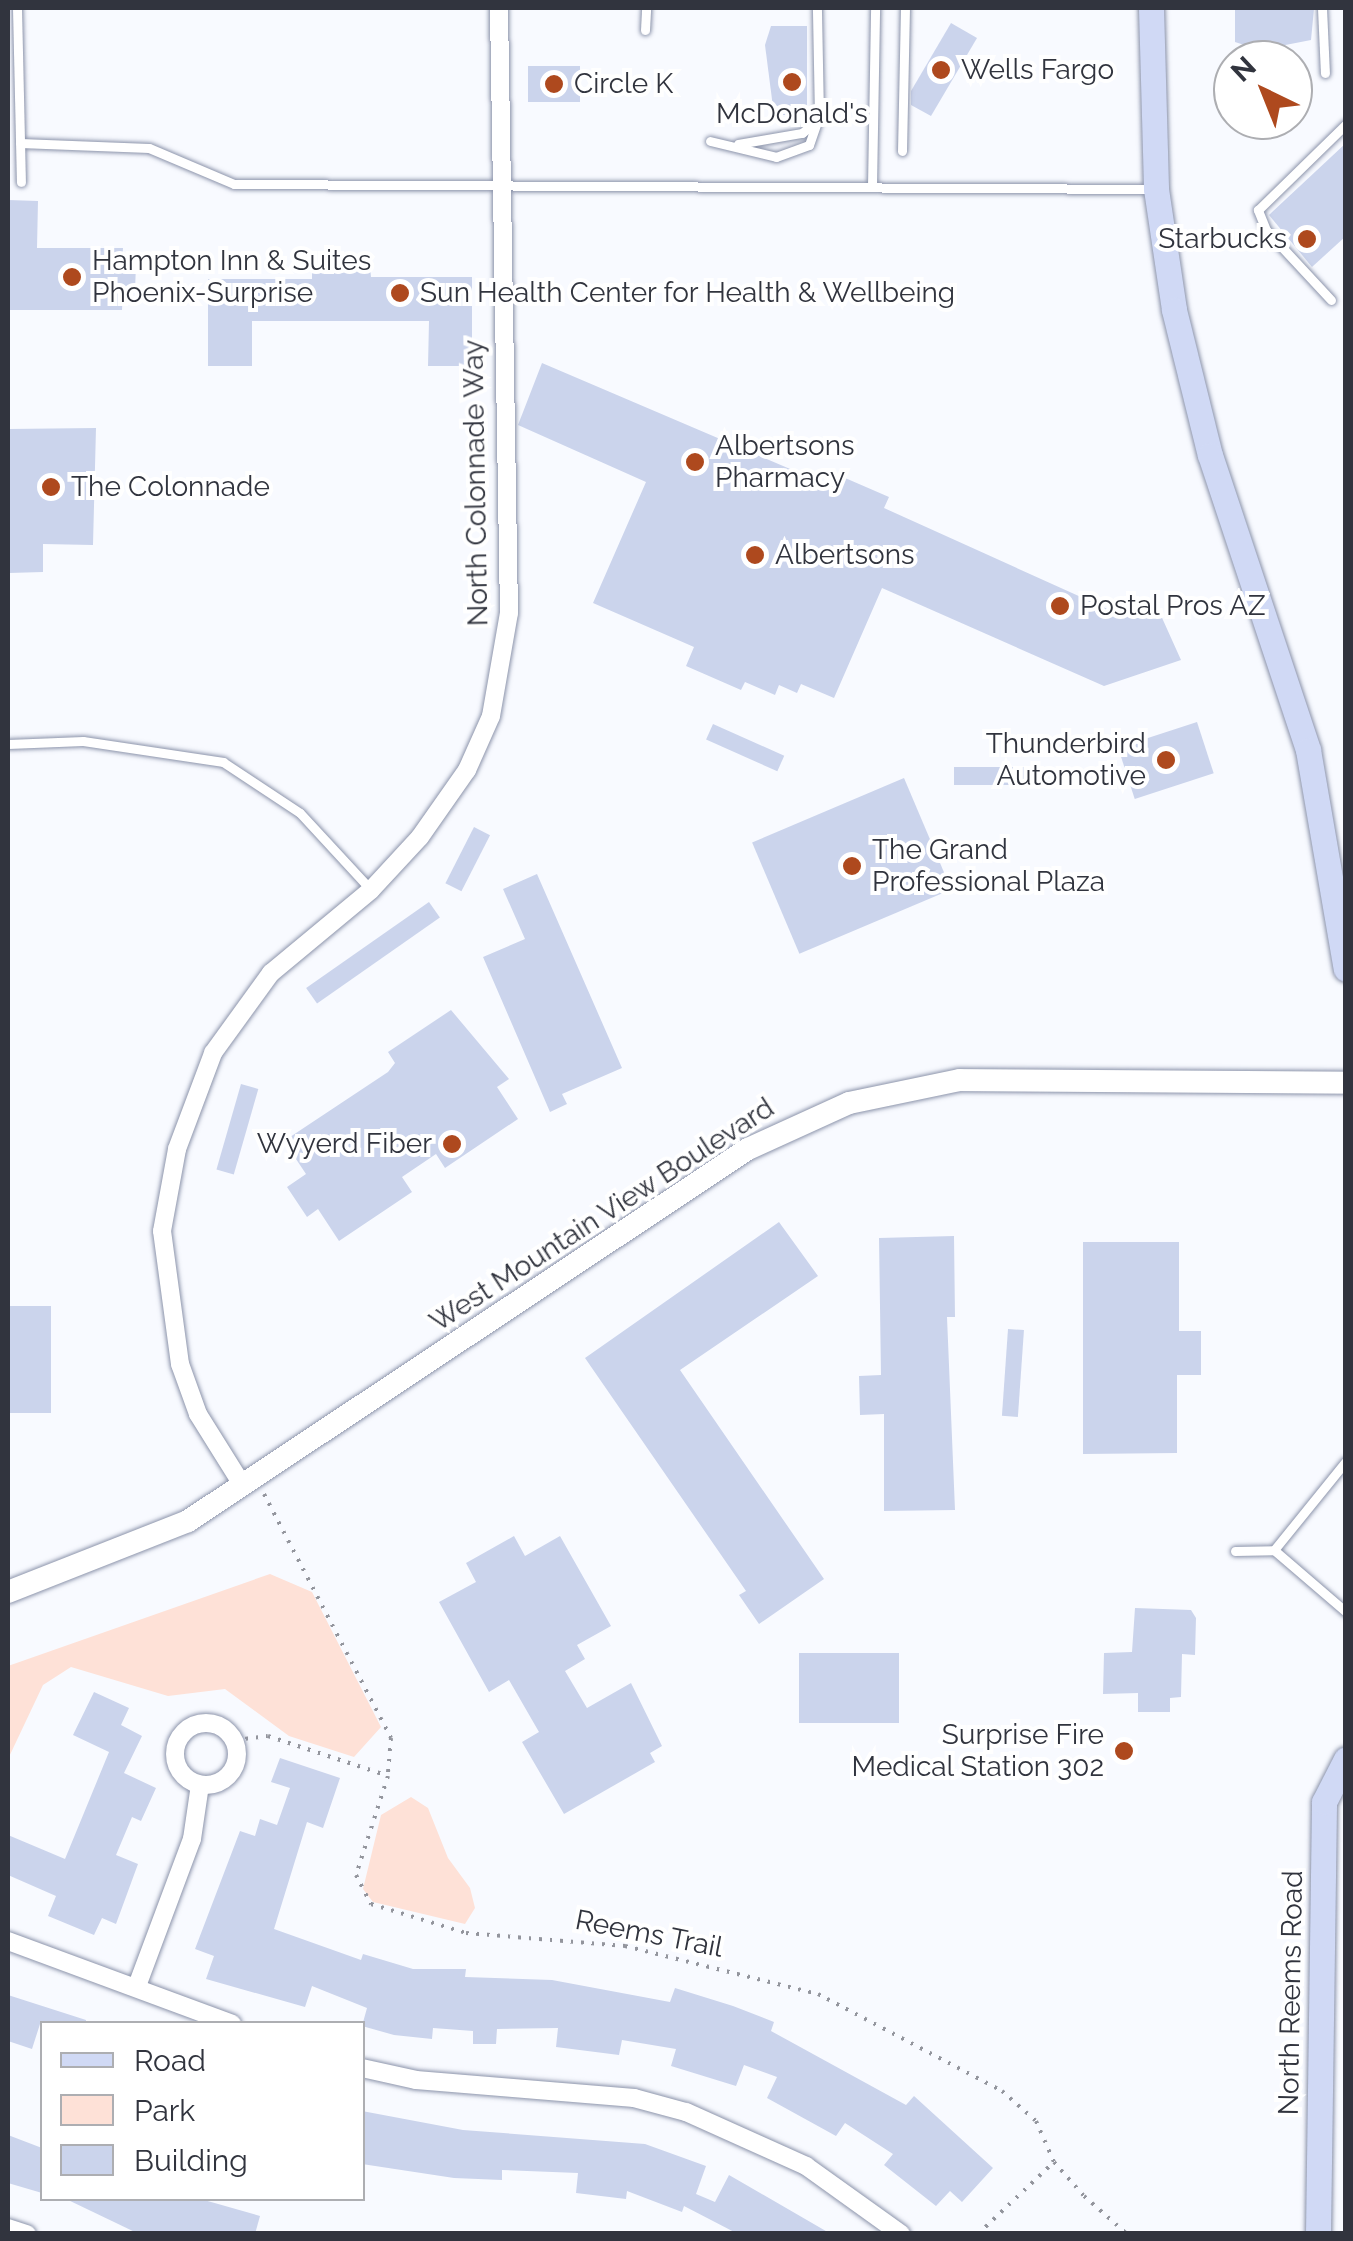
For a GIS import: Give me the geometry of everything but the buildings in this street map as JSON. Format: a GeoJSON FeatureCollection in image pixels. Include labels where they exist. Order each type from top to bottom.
{"type":"FeatureCollection","features":[{"type":"Feature","properties":{"kind":"main road"},"geometry":{"type":"LineString","coordinates":[[1151,8],[1156,189],[1174,310],[1210,456],[1308,750],[1346,970]]}},
{"type":"Feature","properties":{"kind":"main road","name":"North Reems Road"},"geometry":{"type":"LineString","coordinates":[[1318,2234],[1324,1802],[1346,1759]]}},
{"type":"Feature","properties":{"kind":"street","name":"North Colonnade Way"},"geometry":{"type":"LineString","coordinates":[[249,1482],[198,1414],[170,1325],[162,1231],[178,1148],[213,1053],[270,973],[370,890],[467,770],[504,665],[510,613],[499,8]]}},
{"type":"Feature","properties":{"kind":"street","name":"West Mountain View Boulevard"},"geometry":{"type":"LineString","coordinates":[[8,1592],[188,1520],[748,1149],[849,1102],[960,1080],[1346,1083]]}},
{"type":"Feature","properties":{"kind":"street"},"geometry":{"type":"LineString","coordinates":[[210,1722],[235,1740],[234,1770],[200,1785],[177,1765],[182,1734],[210,1722]]}},
{"type":"Feature","properties":{"kind":"street"},"geometry":{"type":"LineString","coordinates":[[137,1986],[192,1839],[200,1785]]}},
{"type":"Feature","properties":{"kind":"street"},"geometry":{"type":"LineString","coordinates":[[8,1941],[224,2021]]}},
{"type":"Feature","properties":{"kind":"street"},"geometry":{"type":"LineString","coordinates":[[365,2069],[416,2080],[634,2098],[686,2112],[806,2166],[860,2197],[901,2234]]}},
{"type":"Feature","properties":{"kind":"lane"},"geometry":{"type":"LineString","coordinates":[[18,8],[21,182]]}},
{"type":"Feature","properties":{"kind":"lane"},"geometry":{"type":"LineString","coordinates":[[645,30],[646,8]]}},
{"type":"Feature","properties":{"kind":"lane"},"geometry":{"type":"LineString","coordinates":[[710,142],[791,156],[809,144],[817,120],[817,8]]}},
{"type":"Feature","properties":{"kind":"lane"},"geometry":{"type":"LineString","coordinates":[[872,186],[874,8]]}},
{"type":"Feature","properties":{"kind":"lane"},"geometry":{"type":"LineString","coordinates":[[902,150],[905,8]]}},
{"type":"Feature","properties":{"kind":"lane"},"geometry":{"type":"LineString","coordinates":[[1322,8],[1325,73]]}},
{"type":"Feature","properties":{"kind":"lane"},"geometry":{"type":"LineString","coordinates":[[738,144],[802,133],[817,120]]}},
{"type":"Feature","properties":{"kind":"lane"},"geometry":{"type":"LineString","coordinates":[[1331,300],[1266,230],[1258,210],[1346,124]]}},
{"type":"Feature","properties":{"kind":"lane"},"geometry":{"type":"LineString","coordinates":[[20,143],[150,148],[234,184],[1156,189]]}},
{"type":"Feature","properties":{"kind":"lane"},"geometry":{"type":"LineString","coordinates":[[8,744],[111,743],[222,762],[300,813],[370,890]]}},
{"type":"Feature","properties":{"kind":"lane"},"geometry":{"type":"LineString","coordinates":[[1274,1550],[1346,1461]]}},
{"type":"Feature","properties":{"kind":"lane"},"geometry":{"type":"LineString","coordinates":[[1234,1551],[1274,1550],[1346,1612]]}},
{"type":"Feature","properties":{"kind":"path"},"geometry":{"type":"LineString","coordinates":[[235,1740],[268,1736],[388,1776],[390,1738],[249,1482]]}},
{"type":"Feature","properties":{"kind":"path","name":"Reems Trail"},"geometry":{"type":"LineString","coordinates":[[388,1776],[356,1876],[371,1904],[466,1933],[625,1946],[818,1994],[1002,2091],[1036,2121],[1054,2162],[1126,2234]]}},
{"type":"Feature","properties":{"kind":"path"},"geometry":{"type":"LineString","coordinates":[[978,2234],[1054,2162]]}},
{"type":"Feature","properties":{"kind":"green space"},"geometry":{"type":"Polygon","coordinates":[[[270,1574],[312,1592],[381,1727],[354,1757],[289,1736],[225,1689],[168,1696],[71,1667],[43,1685],[8,1759],[8,1666],[270,1574]]]}},
{"type":"Feature","properties":{"kind":"green space"},"geometry":{"type":"Polygon","coordinates":[[[411,1797],[428,1808],[448,1858],[470,1888],[475,1908],[465,1924],[373,1902],[363,1889],[381,1815],[411,1797]]]}},
{"type":"Feature","properties":{"kind":"place","name":"Wells Fargo"},"geometry":{"type":"Point","coordinates":[941,70]}},
{"type":"Feature","properties":{"kind":"place","name":"McDonald's"},"geometry":{"type":"Point","coordinates":[792,82]}},
{"type":"Feature","properties":{"kind":"place","name":"Circle K"},"geometry":{"type":"Point","coordinates":[554,84]}},
{"type":"Feature","properties":{"kind":"place","name":"Starbucks"},"geometry":{"type":"Point","coordinates":[1307,239]}},
{"type":"Feature","properties":{"kind":"place","name":"Hampton Inn & Suites Phoenix-Surprise"},"geometry":{"type":"Point","coordinates":[72,277]}},
{"type":"Feature","properties":{"kind":"place","name":"Sun Health Center for Health & Wellbeing"},"geometry":{"type":"Point","coordinates":[400,293]}},
{"type":"Feature","properties":{"kind":"place","name":"Albertsons Pharmacy"},"geometry":{"type":"Point","coordinates":[695,462]}},
{"type":"Feature","properties":{"kind":"place","name":"The Colonnade"},"geometry":{"type":"Point","coordinates":[51,487]}},
{"type":"Feature","properties":{"kind":"place","name":"Albertsons"},"geometry":{"type":"Point","coordinates":[755,555]}},
{"type":"Feature","properties":{"kind":"place","name":"Postal Pros AZ"},"geometry":{"type":"Point","coordinates":[1060,606]}},
{"type":"Feature","properties":{"kind":"place","name":"Thunderbird Automotive"},"geometry":{"type":"Point","coordinates":[1166,760]}},
{"type":"Feature","properties":{"kind":"place","name":"The Grand Professional Plaza"},"geometry":{"type":"Point","coordinates":[852,866]}},
{"type":"Feature","properties":{"kind":"place","name":"Wyyerd Fiber"},"geometry":{"type":"Point","coordinates":[452,1144]}},
{"type":"Feature","properties":{"kind":"place","name":"Surprise Fire Medical Station 302"},"geometry":{"type":"Point","coordinates":[1124,1751]}}]}
